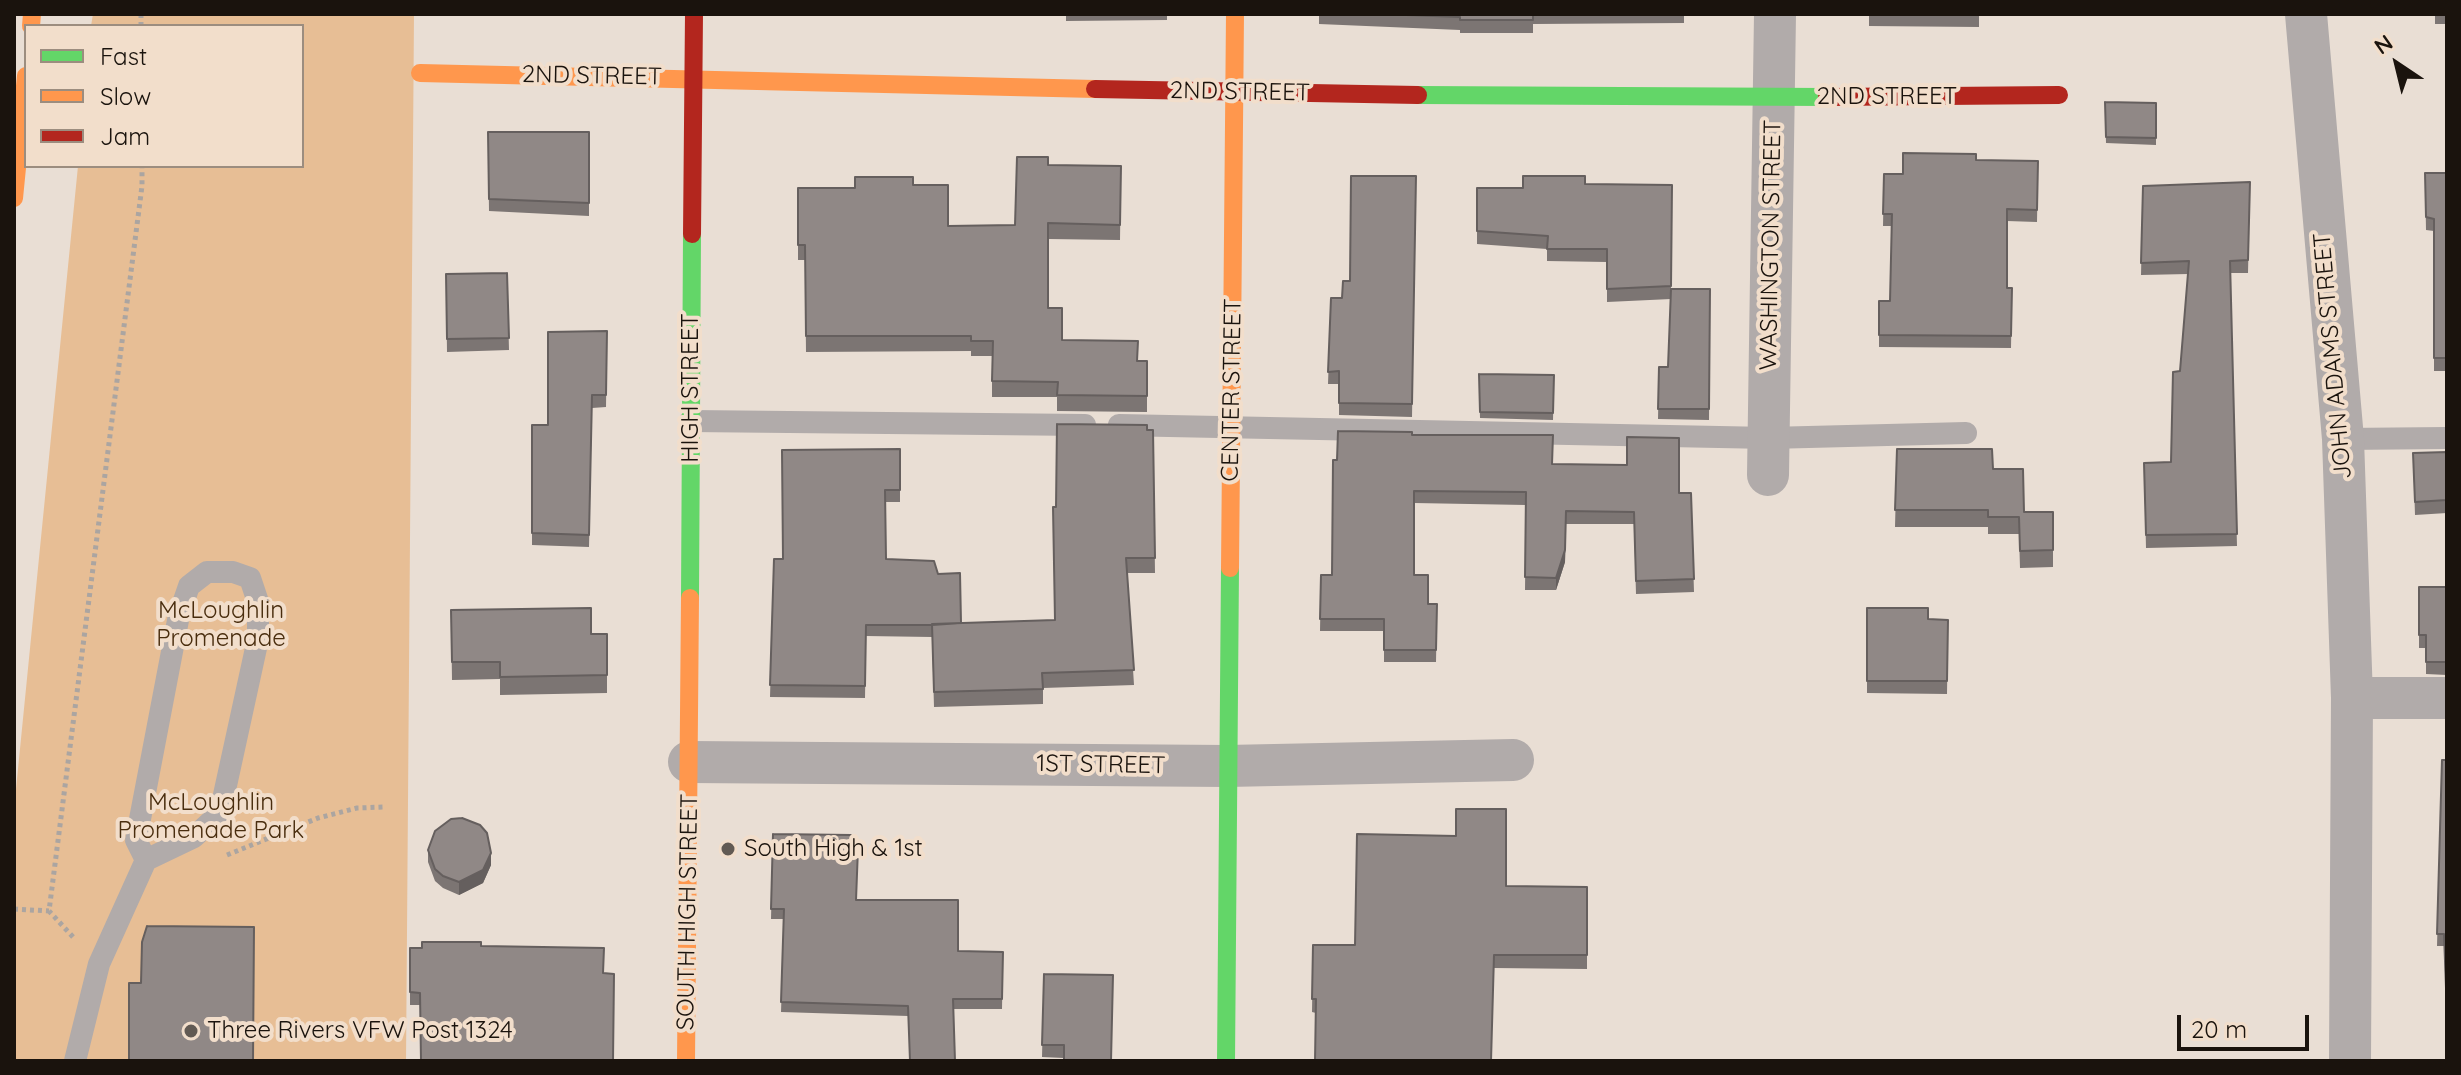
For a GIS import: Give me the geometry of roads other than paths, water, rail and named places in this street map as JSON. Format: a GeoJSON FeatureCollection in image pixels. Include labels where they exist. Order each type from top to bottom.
{"type":"FeatureCollection","features":[{"type":"Feature","properties":{"kind":"main road","name":"HIGH STREET"},"geometry":{"type":"LineString","coordinates":[[689,762],[694,14]]}},
{"type":"Feature","properties":{"kind":"main road","name":"CENTER STREET"},"geometry":{"type":"LineString","coordinates":[[1226,1061],[1235,14]]}},
{"type":"Feature","properties":{"kind":"main road","name":"2ND STREET"},"geometry":{"type":"LineString","coordinates":[[420,73],[1234,91],[1773,98],[2059,95]]}},
{"type":"Feature","properties":{"kind":"main road"},"geometry":{"type":"LineString","coordinates":[[14,198],[24,96]]}},
{"type":"Feature","properties":{"kind":"main road","name":"SOUTH HIGH STREET"},"geometry":{"type":"LineString","coordinates":[[686,1061],[689,762]]}},
{"type":"Feature","properties":{"kind":"street","name":"WASHINGTON STREET"},"geometry":{"type":"LineString","coordinates":[[1768,456],[1775,14]]}},
{"type":"Feature","properties":{"kind":"street","name":"JOHN ADAMS STREET"},"geometry":{"type":"LineString","coordinates":[[2306,14],[2343,439],[2352,698],[2350,1061]]}},
{"type":"Feature","properties":{"kind":"street"},"geometry":{"type":"LineString","coordinates":[[2352,698],[2447,698]]}},
{"type":"Feature","properties":{"kind":"street","name":"1ST STREET"},"geometry":{"type":"LineString","coordinates":[[689,762],[1227,766],[1513,760]]}},
{"type":"Feature","properties":{"kind":"lane"},"geometry":{"type":"LineString","coordinates":[[690,421],[1233,427],[1768,456],[1966,433]]}},
{"type":"Feature","properties":{"kind":"lane"},"geometry":{"type":"LineString","coordinates":[[2343,439],[2447,438]]}},
{"type":"Feature","properties":{"kind":"lane"},"geometry":{"type":"LineString","coordinates":[[75,1061],[99,964],[146,860],[194,837],[220,813],[258,639],[258,602],[250,578],[233,572],[207,572],[189,586],[179,615],[136,840],[146,860]]}},
{"type":"Feature","properties":{"kind":"place","name":"South High & 1st"},"geometry":{"type":"Point","coordinates":[728,849]}},
{"type":"Feature","properties":{"kind":"place","name":"Three Rivers VFW Post 1324"},"geometry":{"type":"Point","coordinates":[191,1031]}},
{"type":"Feature","properties":{"kind":"park label","name":"McLoughlin Promenade"},"geometry":{"type":"Point","coordinates":[221,625]}},
{"type":"Feature","properties":{"kind":"park label","name":"McLoughlin Promenade Park"},"geometry":{"type":"Point","coordinates":[211,817]}}]}
